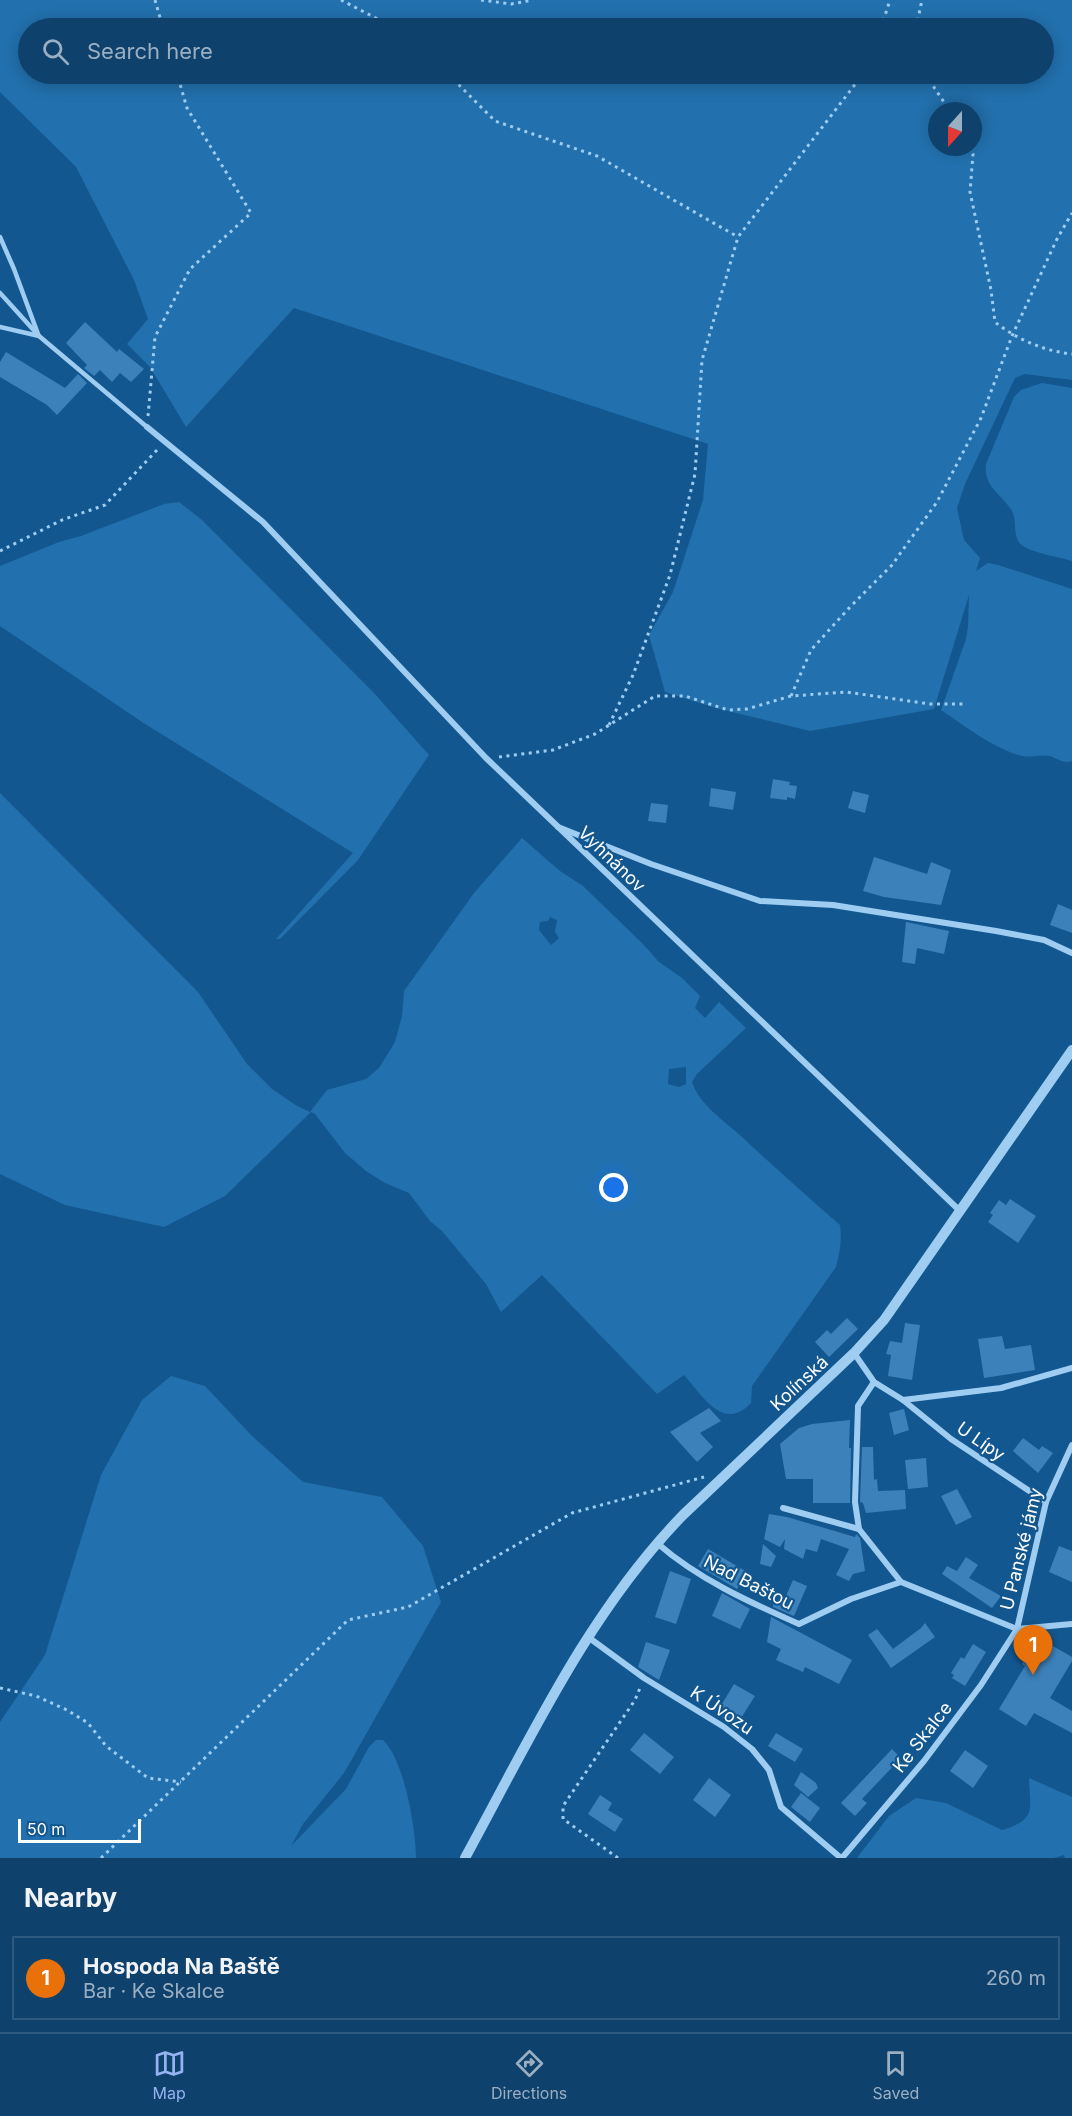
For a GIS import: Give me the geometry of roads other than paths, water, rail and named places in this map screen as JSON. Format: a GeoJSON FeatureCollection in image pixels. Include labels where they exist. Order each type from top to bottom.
{"type":"FeatureCollection","features":[{"type":"Feature","properties":{"kind":"street"},"geometry":{"type":"LineString","coordinates":[[147,427],[263,522],[486,758],[555,825]]}},
{"type":"Feature","properties":{"kind":"street","name":"Vyhnánov"},"geometry":{"type":"LineString","coordinates":[[555,825],[651,864],[760,901],[833,905],[996,931],[1044,940],[1072,953]]}},
{"type":"Feature","properties":{"kind":"street","name":"Vyhnánov"},"geometry":{"type":"LineString","coordinates":[[555,825],[959,1210]]}},
{"type":"Feature","properties":{"kind":"street","name":"Kolínská"},"geometry":{"type":"LineString","coordinates":[[465,1858],[570,1666],[608,1606],[657,1542],[854,1353],[884,1320],[1072,1050]]}},
{"type":"Feature","properties":{"kind":"street","name":"U Lípy"},"geometry":{"type":"LineString","coordinates":[[854,1353],[874,1382],[903,1400],[951,1439],[1046,1502]]}},
{"type":"Feature","properties":{"kind":"street","name":"U Lípy"},"geometry":{"type":"LineString","coordinates":[[903,1400],[1001,1388],[1072,1368]]}},
{"type":"Feature","properties":{"kind":"street"},"geometry":{"type":"LineString","coordinates":[[874,1382],[858,1406],[855,1502],[859,1529],[901,1582],[1017,1629],[1072,1624]]}},
{"type":"Feature","properties":{"kind":"street","name":"U Panské jámy"},"geometry":{"type":"LineString","coordinates":[[1017,1629],[1046,1502],[1072,1445]]}},
{"type":"Feature","properties":{"kind":"street"},"geometry":{"type":"LineString","coordinates":[[783,1508],[859,1529]]}},
{"type":"Feature","properties":{"kind":"street","name":"Nad Baštou"},"geometry":{"type":"LineString","coordinates":[[657,1542],[677,1561],[714,1583],[753,1604],[799,1624],[851,1599],[901,1582]]}},
{"type":"Feature","properties":{"kind":"street","name":"Ke Skalce"},"geometry":{"type":"LineString","coordinates":[[841,1858],[931,1752],[981,1685],[1017,1629]]}},
{"type":"Feature","properties":{"kind":"street","name":"K Úvozu"},"geometry":{"type":"LineString","coordinates":[[588,1637],[644,1678],[724,1727],[752,1749],[769,1770],[781,1807],[841,1858]]}},
{"type":"Feature","properties":{"kind":"lane"},"geometry":{"type":"LineString","coordinates":[[0,237],[15,269],[39,336]]}},
{"type":"Feature","properties":{"kind":"lane"},"geometry":{"type":"LineString","coordinates":[[0,293],[39,336],[147,427]]}},
{"type":"Feature","properties":{"kind":"lane"},"geometry":{"type":"LineString","coordinates":[[0,327],[39,336]]}},
{"type":"Feature","properties":{"kind":"place","name":"Hospoda Na Baště"},"geometry":{"type":"Point","coordinates":[1033,1675]}}]}
